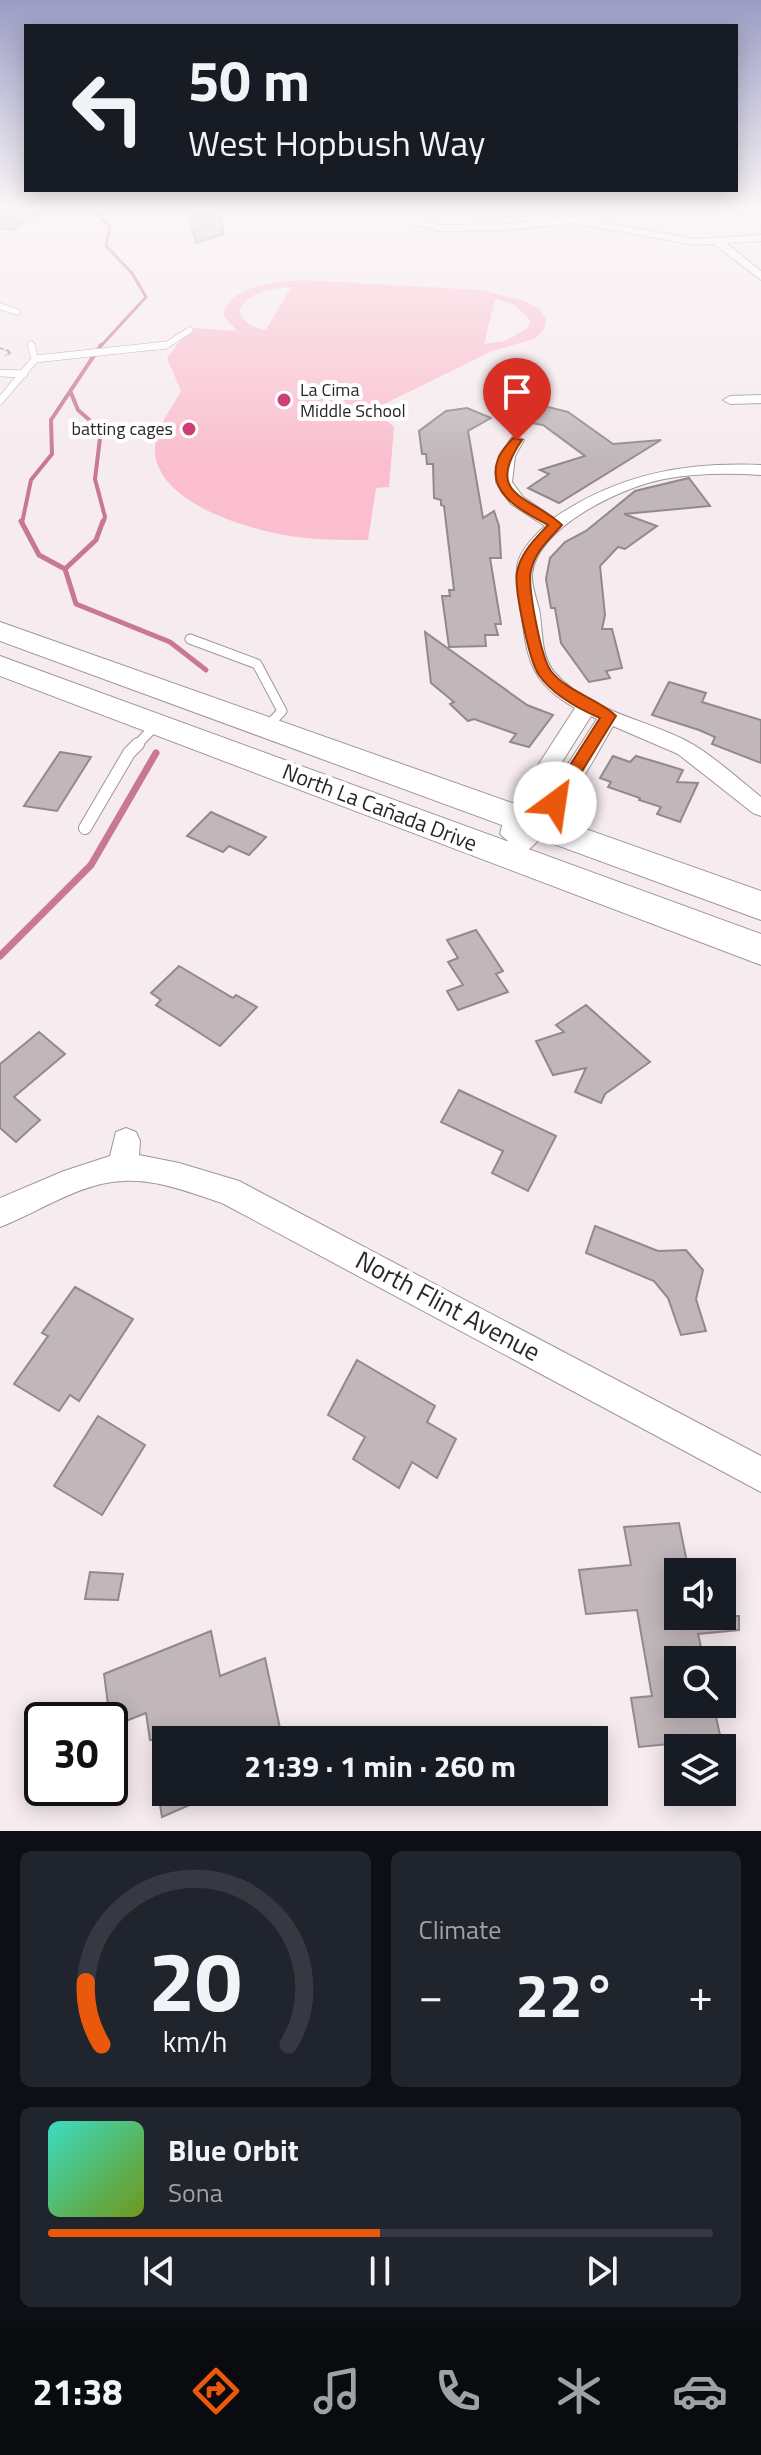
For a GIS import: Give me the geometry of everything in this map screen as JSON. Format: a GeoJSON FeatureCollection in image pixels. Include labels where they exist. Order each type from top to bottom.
{"type":"FeatureCollection","features":[{"type":"Feature","properties":{"kind":"main road","name":"North La Cañada Drive"},"geometry":{"type":"LineString","coordinates":[[0,631],[761,906]]}},
{"type":"Feature","properties":{"kind":"main road","name":"North La Cañada Drive"},"geometry":{"type":"LineString","coordinates":[[0,665],[761,950]]}},
{"type":"Feature","properties":{"kind":"street"},"geometry":{"type":"LineString","coordinates":[[730,400],[761,399]]}},
{"type":"Feature","properties":{"kind":"street"},"geometry":{"type":"LineString","coordinates":[[517,440],[503,460],[503,483],[514,500],[555,525]]}},
{"type":"Feature","properties":{"kind":"street"},"geometry":{"type":"LineString","coordinates":[[761,470],[724,468],[655,475],[600,496],[555,525],[534,547],[523,573],[536,656],[545,675],[587,706],[696,756],[761,808]]}},
{"type":"Feature","properties":{"kind":"street"},"geometry":{"type":"LineString","coordinates":[[513,658],[536,656]]}},
{"type":"Feature","properties":{"kind":"street"},"geometry":{"type":"LineString","coordinates":[[507,855],[587,706]]}},
{"type":"Feature","properties":{"kind":"street"},"geometry":{"type":"LineString","coordinates":[[527,822],[609,716]]}},
{"type":"Feature","properties":{"kind":"street","name":"North Flint Avenue"},"geometry":{"type":"LineString","coordinates":[[0,1213],[125,1154],[229,1191],[266,1209],[761,1475]]}},
{"type":"Feature","properties":{"kind":"lane"},"geometry":{"type":"LineString","coordinates":[[0,306],[17,312]]}},
{"type":"Feature","properties":{"kind":"lane"},"geometry":{"type":"LineString","coordinates":[[0,401],[35,359],[165,346],[190,330]]}},
{"type":"Feature","properties":{"kind":"lane"},"geometry":{"type":"LineString","coordinates":[[31,344],[35,359]]}},
{"type":"Feature","properties":{"kind":"lane"},"geometry":{"type":"LineString","coordinates":[[0,373],[24,374]]}},
{"type":"Feature","properties":{"kind":"lane"},"geometry":{"type":"LineString","coordinates":[[190,639],[257,664],[282,711],[266,728]]}},
{"type":"Feature","properties":{"kind":"lane"},"geometry":{"type":"LineString","coordinates":[[85,828],[129,753],[157,724]]}},
{"type":"Feature","properties":{"kind":"path"},"geometry":{"type":"LineString","coordinates":[[0,348],[11,352],[3,356]]}},
{"type":"Feature","properties":{"kind":"shaded area","name":"La Cima Middle School"},"geometry":{"type":"Polygon","coordinates":[[[243,292],[262,292],[249,299],[239,310],[246,322],[266,330],[288,292],[492,292],[525,301],[539,309],[546,319],[544,330],[534,339],[492,351],[374,409],[394,427],[389,487],[376,488],[368,540],[329,540],[263,530],[213,513],[171,486],[159,468],[155,447],[158,433],[181,391],[167,358],[185,334],[191,334],[195,328],[237,331],[223,315],[235,297],[243,292]],[[495,299],[484,344],[505,341],[528,328],[530,320],[515,305],[495,299]]]}},
{"type":"Feature","properties":{"kind":"building"},"geometry":{"type":"Polygon","coordinates":[[[540,405],[568,412],[613,444],[661,440],[559,503],[528,488],[549,474],[540,470],[585,456],[543,425],[519,421],[540,405]]]}},
{"type":"Feature","properties":{"kind":"building"},"geometry":{"type":"Polygon","coordinates":[[[467,408],[491,418],[468,431],[483,518],[494,511],[499,526],[501,558],[490,558],[501,624],[495,624],[498,635],[485,635],[486,646],[449,647],[442,596],[450,596],[449,590],[454,590],[444,506],[441,500],[434,498],[433,464],[427,464],[426,454],[422,454],[419,431],[446,411],[467,408]]]}},
{"type":"Feature","properties":{"kind":"building"},"geometry":{"type":"Polygon","coordinates":[[[689,478],[710,506],[624,514],[657,526],[625,549],[618,547],[600,566],[605,615],[602,629],[612,629],[622,668],[606,671],[610,678],[589,682],[561,643],[546,579],[550,558],[565,542],[586,531],[635,491],[689,478]]]}},
{"type":"Feature","properties":{"kind":"building"},"geometry":{"type":"Polygon","coordinates":[[[425,632],[527,705],[553,715],[529,747],[510,742],[516,734],[474,719],[468,721],[450,704],[454,702],[431,683],[425,632]]]}},
{"type":"Feature","properties":{"kind":"building"},"geometry":{"type":"Polygon","coordinates":[[[669,682],[706,693],[702,702],[761,720],[761,763],[712,744],[715,737],[652,715],[669,682]]]}},
{"type":"Feature","properties":{"kind":"building"},"geometry":{"type":"Polygon","coordinates":[[[60,752],[91,757],[57,811],[24,806],[60,752]]]}},
{"type":"Feature","properties":{"kind":"building"},"geometry":{"type":"Polygon","coordinates":[[[613,756],[630,762],[636,756],[683,770],[677,782],[698,783],[680,822],[657,814],[661,807],[608,787],[611,782],[600,778],[613,756]]]}},
{"type":"Feature","properties":{"kind":"building"},"geometry":{"type":"Polygon","coordinates":[[[211,812],[266,837],[249,855],[229,846],[223,852],[187,836],[211,812]]]}},
{"type":"Feature","properties":{"kind":"building"},"geometry":{"type":"Polygon","coordinates":[[[476,930],[503,971],[496,974],[508,992],[458,1010],[447,991],[463,985],[448,962],[458,958],[447,940],[476,930]]]}},
{"type":"Feature","properties":{"kind":"building"},"geometry":{"type":"Polygon","coordinates":[[[179,966],[233,998],[236,995],[257,1007],[220,1046],[156,1005],[161,1000],[151,993],[179,966]]]}},
{"type":"Feature","properties":{"kind":"building"},"geometry":{"type":"Polygon","coordinates":[[[586,1005],[650,1062],[605,1094],[601,1103],[575,1092],[586,1068],[553,1075],[536,1041],[564,1032],[556,1025],[586,1005]]]}},
{"type":"Feature","properties":{"kind":"building"},"geometry":{"type":"Polygon","coordinates":[[[39,1032],[65,1054],[14,1097],[40,1120],[16,1142],[0,1128],[0,1064],[39,1032]]]}},
{"type":"Feature","properties":{"kind":"building"},"geometry":{"type":"Polygon","coordinates":[[[459,1090],[556,1136],[528,1191],[492,1173],[503,1151],[441,1122],[459,1090]]]}},
{"type":"Feature","properties":{"kind":"building"},"geometry":{"type":"Polygon","coordinates":[[[595,1226],[658,1251],[686,1250],[703,1270],[696,1299],[706,1331],[681,1335],[668,1298],[654,1281],[586,1253],[595,1226]]]}},
{"type":"Feature","properties":{"kind":"building"},"geometry":{"type":"Polygon","coordinates":[[[75,1287],[133,1319],[79,1401],[70,1395],[59,1411],[14,1384],[48,1336],[42,1333],[75,1287]]]}},
{"type":"Feature","properties":{"kind":"building"},"geometry":{"type":"Polygon","coordinates":[[[357,1360],[435,1406],[427,1422],[456,1439],[437,1478],[412,1462],[399,1488],[353,1459],[365,1437],[328,1415],[357,1360]]]}},
{"type":"Feature","properties":{"kind":"building"},"geometry":{"type":"Polygon","coordinates":[[[98,1416],[145,1445],[102,1515],[54,1486],[98,1416]]]}},
{"type":"Feature","properties":{"kind":"building"},"geometry":{"type":"Polygon","coordinates":[[[679,1523],[686,1558],[664,1558],[664,1630],[736,1630],[736,1616],[739,1616],[739,1630],[698,1634],[701,1646],[664,1646],[664,1718],[716,1718],[720,1734],[664,1734],[664,1745],[639,1747],[631,1698],[652,1696],[637,1610],[586,1614],[579,1570],[631,1565],[624,1527],[679,1523]]]}},
{"type":"Feature","properties":{"kind":"building"},"geometry":{"type":"Polygon","coordinates":[[[90,1572],[123,1574],[118,1600],[85,1599],[90,1572]]]}},
{"type":"Feature","properties":{"kind":"building"},"geometry":{"type":"Polygon","coordinates":[[[211,1631],[220,1676],[265,1658],[280,1726],[152,1726],[150,1740],[146,1713],[128,1720],[128,1702],[108,1702],[104,1674],[211,1631]]]}},
{"type":"Feature","properties":{"kind":"building"},"geometry":{"type":"Polygon","coordinates":[[[160,1806],[187,1806],[162,1817],[160,1806]]]}},
{"type":"Feature","properties":{"kind":"waterway"},"geometry":{"type":"LineString","coordinates":[[100,347],[146,297],[143,292]]}},
{"type":"Feature","properties":{"kind":"waterway"},"geometry":{"type":"LineString","coordinates":[[22,523],[31,480],[52,454],[51,420],[101,345]]}},
{"type":"Feature","properties":{"kind":"waterway"},"geometry":{"type":"LineString","coordinates":[[71,393],[78,410],[94,424],[100,438],[95,479],[105,517],[103,523]]}},
{"type":"Feature","properties":{"kind":"waterway"},"geometry":{"type":"LineString","coordinates":[[65,569],[96,540],[103,521]]}},
{"type":"Feature","properties":{"kind":"waterway"},"geometry":{"type":"LineString","coordinates":[[22,523],[39,555],[65,569]]}},
{"type":"Feature","properties":{"kind":"waterway"},"geometry":{"type":"LineString","coordinates":[[65,569],[76,604],[170,642],[206,670]]}},
{"type":"Feature","properties":{"kind":"waterway"},"geometry":{"type":"LineString","coordinates":[[0,956],[91,865],[156,753]]}},
{"type":"Feature","properties":{"kind":"place","name":"La Cima Middle School"},"geometry":{"type":"Point","coordinates":[284,400]}},
{"type":"Feature","properties":{"kind":"place","name":"batting cages"},"geometry":{"type":"Point","coordinates":[189,429]}},
{"type":"Feature","properties":{"kind":"route"},"geometry":{"type":"LineString","coordinates":[[517,440],[503,460],[503,483],[514,500],[555,525],[534,547],[523,573],[536,656],[545,675],[587,706],[609,716],[555,803]]}}]}
